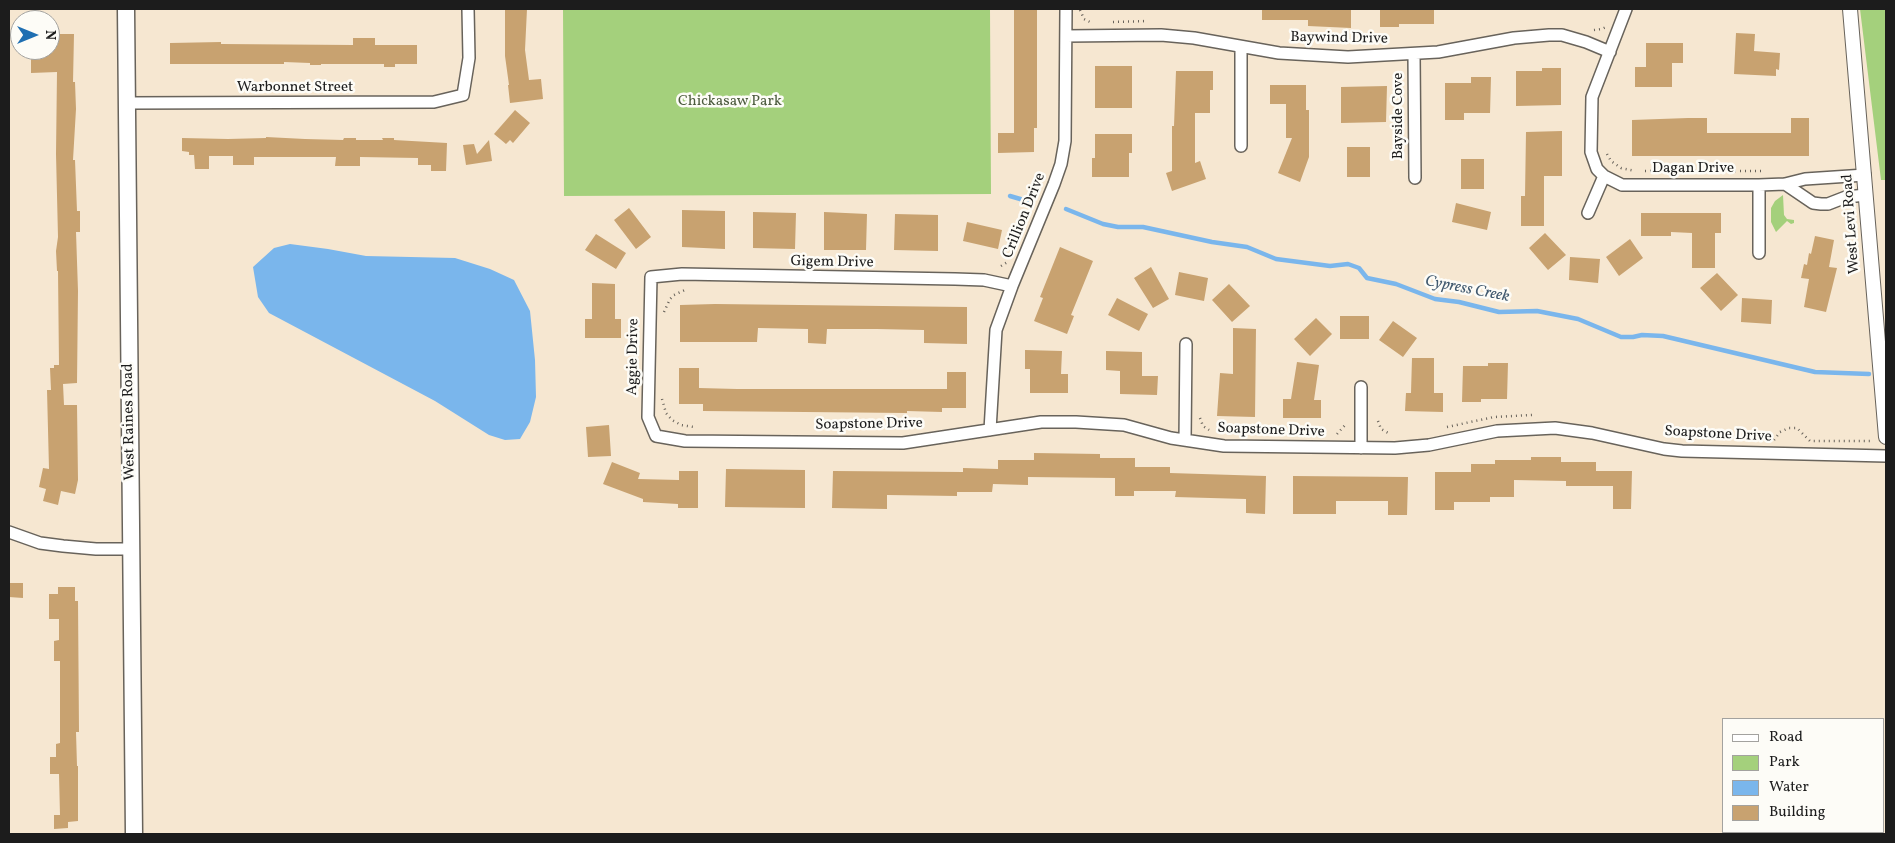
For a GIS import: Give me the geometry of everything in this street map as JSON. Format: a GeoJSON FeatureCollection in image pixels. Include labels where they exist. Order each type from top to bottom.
{"type":"FeatureCollection","features":[{"type":"Feature","properties":{"kind":"main road","name":"West Raines Road"},"geometry":{"type":"LineString","coordinates":[[126,9],[134,834]]}},
{"type":"Feature","properties":{"kind":"street","name":"Warbonnet Street"},"geometry":{"type":"LineString","coordinates":[[127,103],[434,102],[462,95],[469,58],[468,9]]}},
{"type":"Feature","properties":{"kind":"street","name":"Crillion Drive"},"geometry":{"type":"LineString","coordinates":[[990,430],[996,330],[1061,164],[1066,128],[1066,9]]}},
{"type":"Feature","properties":{"kind":"street"},"geometry":{"type":"LineString","coordinates":[[1588,213],[1604,176],[1597,169],[1591,152],[1592,97],[1626,9]]}},
{"type":"Feature","properties":{"kind":"street","name":"West Levi Road"},"geometry":{"type":"LineString","coordinates":[[1850,9],[1886,437]]}},
{"type":"Feature","properties":{"kind":"street","name":"Baywind Drive"},"geometry":{"type":"LineString","coordinates":[[1066,36],[1161,35],[1279,52],[1335,56],[1414,54],[1445,51],[1514,38],[1562,35],[1610,52]]}},
{"type":"Feature","properties":{"kind":"street"},"geometry":{"type":"LineString","coordinates":[[1241,47],[1241,146]]}},
{"type":"Feature","properties":{"kind":"street","name":"Bayside Cove"},"geometry":{"type":"LineString","coordinates":[[1414,54],[1415,178]]}},
{"type":"Feature","properties":{"kind":"street","name":"Dagan Drive"},"geometry":{"type":"LineString","coordinates":[[1604,176],[1622,185],[1759,185],[1785,184],[1805,179],[1864,175]]}},
{"type":"Feature","properties":{"kind":"street"},"geometry":{"type":"LineString","coordinates":[[1785,184],[1813,203],[1828,204],[1846,197],[1866,195]]}},
{"type":"Feature","properties":{"kind":"street"},"geometry":{"type":"LineString","coordinates":[[1759,185],[1759,253]]}},
{"type":"Feature","properties":{"kind":"street","name":"Gigem Drive"},"geometry":{"type":"LineString","coordinates":[[651,277],[682,274],[984,280],[1012,286]]}},
{"type":"Feature","properties":{"kind":"street","name":"Aggie Drive"},"geometry":{"type":"LineString","coordinates":[[651,277],[648,417],[656,436]]}},
{"type":"Feature","properties":{"kind":"street"},"geometry":{"type":"LineString","coordinates":[[1185,440],[1186,344]]}},
{"type":"Feature","properties":{"kind":"street"},"geometry":{"type":"LineString","coordinates":[[1361,387],[1361,448]]}},
{"type":"Feature","properties":{"kind":"street","name":"Soapstone Drive"},"geometry":{"type":"LineString","coordinates":[[656,436],[685,441],[903,443],[1041,422],[1076,422],[1124,425],[1185,440],[1230,447],[1361,448],[1410,447],[1497,431],[1555,428],[1592,433],[1664,449],[1682,451],[1886,456]]}},
{"type":"Feature","properties":{"kind":"street"},"geometry":{"type":"LineString","coordinates":[[9,532],[40,543],[96,549],[132,549]]}},
{"type":"Feature","properties":{"kind":"path"},"geometry":{"type":"LineString","coordinates":[[1605,152],[1611,161],[1625,170],[1766,171]]}},
{"type":"Feature","properties":{"kind":"path"},"geometry":{"type":"LineString","coordinates":[[1001,266],[1011,258]]}},
{"type":"Feature","properties":{"kind":"path"},"geometry":{"type":"LineString","coordinates":[[664,314],[670,296],[685,290]]}},
{"type":"Feature","properties":{"kind":"path"},"geometry":{"type":"LineString","coordinates":[[662,397],[664,414],[681,426],[700,427]]}},
{"type":"Feature","properties":{"kind":"path"},"geometry":{"type":"LineString","coordinates":[[1200,418],[1206,429],[1216,432]]}},
{"type":"Feature","properties":{"kind":"path"},"geometry":{"type":"LineString","coordinates":[[1333,435],[1341,431],[1346,424]]}},
{"type":"Feature","properties":{"kind":"path"},"geometry":{"type":"LineString","coordinates":[[1341,431],[1344,434]]}},
{"type":"Feature","properties":{"kind":"green space","name":"Chickasaw Park"},"geometry":{"type":"Polygon","coordinates":[[[563,9],[990,9],[991,194],[564,196],[563,9]]]}},
{"type":"Feature","properties":{"kind":"green space"},"geometry":{"type":"Polygon","coordinates":[[[1860,9],[1886,9],[1886,180],[1881,180],[1860,9]]]}},
{"type":"Feature","properties":{"kind":"green space"},"geometry":{"type":"Polygon","coordinates":[[[1783,195],[1784,215],[1787,219],[1794,220],[1794,223],[1791,224],[1787,221],[1776,232],[1771,222],[1771,208],[1775,201],[1783,195]]]}},
{"type":"Feature","properties":{"kind":"water"},"geometry":{"type":"Polygon","coordinates":[[[290,244],[366,256],[455,258],[490,269],[514,280],[530,311],[535,360],[536,397],[530,422],[520,439],[505,440],[489,435],[435,401],[269,313],[258,297],[253,267],[274,248],[290,244]]]}},
{"type":"Feature","properties":{"kind":"building"},"geometry":{"type":"Polygon","coordinates":[[[505,9],[527,9],[525,50],[529,80],[541,79],[543,99],[510,103],[505,56],[505,9]]]}},
{"type":"Feature","properties":{"kind":"building"},"geometry":{"type":"Polygon","coordinates":[[[1014,9],[1037,9],[1037,128],[1034,128],[1034,152],[998,153],[998,133],[1014,133],[1014,9]]]}},
{"type":"Feature","properties":{"kind":"building"},"geometry":{"type":"Polygon","coordinates":[[[1262,9],[1351,9],[1351,28],[1308,26],[1308,20],[1262,20],[1262,9]]]}},
{"type":"Feature","properties":{"kind":"building"},"geometry":{"type":"Polygon","coordinates":[[[1380,9],[1434,9],[1434,24],[1399,24],[1399,27],[1380,27],[1380,9]]]}},
{"type":"Feature","properties":{"kind":"building"},"geometry":{"type":"Polygon","coordinates":[[[1736,33],[1755,34],[1754,51],[1780,53],[1779,70],[1776,69],[1776,76],[1734,74],[1736,33]]]}},
{"type":"Feature","properties":{"kind":"building"},"geometry":{"type":"Polygon","coordinates":[[[60,34],[74,34],[73,82],[75,82],[76,109],[73,160],[75,160],[77,211],[80,211],[80,232],[76,232],[78,291],[77,383],[63,384],[64,405],[77,405],[78,480],[75,494],[61,491],[58,505],[43,501],[46,489],[39,487],[43,468],[49,469],[47,390],[51,390],[50,368],[54,368],[54,365],[59,365],[56,251],[58,237],[57,72],[31,73],[31,60],[60,60],[60,34]]]}},
{"type":"Feature","properties":{"kind":"building"},"geometry":{"type":"Polygon","coordinates":[[[353,38],[375,38],[375,45],[417,45],[417,64],[395,64],[395,67],[384,67],[384,64],[310,65],[310,63],[284,62],[284,64],[170,64],[170,43],[221,42],[221,44],[353,45],[353,38]]]}},
{"type":"Feature","properties":{"kind":"building"},"geometry":{"type":"Polygon","coordinates":[[[1646,43],[1683,43],[1683,63],[1672,63],[1672,87],[1635,87],[1635,67],[1646,67],[1646,43]]]}},
{"type":"Feature","properties":{"kind":"building"},"geometry":{"type":"Polygon","coordinates":[[[1095,66],[1132,66],[1132,108],[1095,108],[1095,66]]]}},
{"type":"Feature","properties":{"kind":"building"},"geometry":{"type":"Polygon","coordinates":[[[1542,68],[1561,68],[1561,105],[1516,106],[1516,71],[1542,71],[1542,68]]]}},
{"type":"Feature","properties":{"kind":"building"},"geometry":{"type":"Polygon","coordinates":[[[1176,71],[1213,71],[1213,90],[1210,90],[1210,113],[1195,113],[1195,163],[1200,161],[1206,179],[1172,191],[1166,173],[1172,171],[1172,126],[1174,126],[1176,71]]]}},
{"type":"Feature","properties":{"kind":"building"},"geometry":{"type":"Polygon","coordinates":[[[1471,77],[1491,77],[1490,113],[1464,113],[1464,120],[1445,120],[1445,83],[1471,83],[1471,77]]]}},
{"type":"Feature","properties":{"kind":"building"},"geometry":{"type":"Polygon","coordinates":[[[1270,85],[1306,85],[1306,110],[1309,110],[1309,157],[1300,182],[1278,173],[1292,138],[1286,138],[1286,104],[1270,104],[1270,85]]]}},
{"type":"Feature","properties":{"kind":"building"},"geometry":{"type":"Polygon","coordinates":[[[1387,86],[1386,122],[1341,123],[1341,87],[1387,86]]]}},
{"type":"Feature","properties":{"kind":"building"},"geometry":{"type":"Polygon","coordinates":[[[515,110],[530,123],[513,143],[510,140],[506,144],[494,134],[515,110]]]}},
{"type":"Feature","properties":{"kind":"building"},"geometry":{"type":"Polygon","coordinates":[[[1707,118],[1707,133],[1791,133],[1791,118],[1809,118],[1809,156],[1632,156],[1632,120],[1707,118]]]}},
{"type":"Feature","properties":{"kind":"building"},"geometry":{"type":"Polygon","coordinates":[[[1562,131],[1562,176],[1544,176],[1544,226],[1521,226],[1521,196],[1525,196],[1526,132],[1562,131]]]}},
{"type":"Feature","properties":{"kind":"building"},"geometry":{"type":"Polygon","coordinates":[[[1095,134],[1132,134],[1132,153],[1129,153],[1129,177],[1092,177],[1092,158],[1095,158],[1095,134]]]}},
{"type":"Feature","properties":{"kind":"building"},"geometry":{"type":"Polygon","coordinates":[[[266,137],[343,140],[344,138],[383,140],[382,138],[394,138],[394,140],[447,143],[446,171],[431,171],[431,165],[418,165],[418,158],[360,157],[360,166],[335,166],[336,157],[254,157],[254,165],[233,165],[233,156],[209,156],[209,169],[195,169],[194,155],[189,155],[189,152],[182,151],[182,138],[228,139],[266,137]]]}},
{"type":"Feature","properties":{"kind":"building"},"geometry":{"type":"Polygon","coordinates":[[[489,140],[492,161],[466,165],[463,145],[474,144],[477,154],[489,140]]]}},
{"type":"Feature","properties":{"kind":"building"},"geometry":{"type":"Polygon","coordinates":[[[1347,147],[1370,147],[1370,177],[1347,177],[1347,147]]]}},
{"type":"Feature","properties":{"kind":"building"},"geometry":{"type":"Polygon","coordinates":[[[1461,159],[1484,159],[1484,189],[1461,189],[1461,159]]]}},
{"type":"Feature","properties":{"kind":"building"},"geometry":{"type":"Polygon","coordinates":[[[1456,203],[1491,212],[1487,230],[1452,222],[1456,203]]]}},
{"type":"Feature","properties":{"kind":"building"},"geometry":{"type":"Polygon","coordinates":[[[629,208],[651,237],[636,249],[614,220],[629,208]]]}},
{"type":"Feature","properties":{"kind":"building"},"geometry":{"type":"Polygon","coordinates":[[[682,210],[725,211],[725,249],[682,247],[682,210]]]}},
{"type":"Feature","properties":{"kind":"building"},"geometry":{"type":"Polygon","coordinates":[[[753,212],[796,213],[795,249],[753,248],[753,212]]]}},
{"type":"Feature","properties":{"kind":"building"},"geometry":{"type":"Polygon","coordinates":[[[824,212],[867,214],[866,250],[824,250],[824,212]]]}},
{"type":"Feature","properties":{"kind":"building"},"geometry":{"type":"Polygon","coordinates":[[[1641,213],[1721,213],[1721,233],[1715,233],[1715,268],[1692,268],[1692,233],[1671,232],[1671,236],[1641,236],[1641,213]]]}},
{"type":"Feature","properties":{"kind":"building"},"geometry":{"type":"Polygon","coordinates":[[[895,214],[938,215],[938,251],[894,250],[895,214]]]}},
{"type":"Feature","properties":{"kind":"building"},"geometry":{"type":"Polygon","coordinates":[[[967,222],[1002,230],[998,249],[963,241],[967,222]]]}},
{"type":"Feature","properties":{"kind":"building"},"geometry":{"type":"Polygon","coordinates":[[[1545,233],[1566,255],[1548,270],[1529,248],[1545,233]]]}},
{"type":"Feature","properties":{"kind":"building"},"geometry":{"type":"Polygon","coordinates":[[[596,234],[626,253],[616,269],[585,250],[596,234]]]}},
{"type":"Feature","properties":{"kind":"building"},"geometry":{"type":"Polygon","coordinates":[[[1815,236],[1834,240],[1829,267],[1837,268],[1826,312],[1804,307],[1809,279],[1801,278],[1804,264],[1807,265],[1809,253],[1811,254],[1815,236]]]}},
{"type":"Feature","properties":{"kind":"building"},"geometry":{"type":"Polygon","coordinates":[[[1630,239],[1643,258],[1619,276],[1606,257],[1630,239]]]}},
{"type":"Feature","properties":{"kind":"building"},"geometry":{"type":"Polygon","coordinates":[[[1060,247],[1093,261],[1071,315],[1074,316],[1067,334],[1034,321],[1043,298],[1040,297],[1060,247]]]}},
{"type":"Feature","properties":{"kind":"building"},"geometry":{"type":"Polygon","coordinates":[[[1570,257],[1600,259],[1598,283],[1569,280],[1570,257]]]}},
{"type":"Feature","properties":{"kind":"building"},"geometry":{"type":"Polygon","coordinates":[[[1151,267],[1169,299],[1153,308],[1134,278],[1151,267]]]}},
{"type":"Feature","properties":{"kind":"building"},"geometry":{"type":"Polygon","coordinates":[[[1179,272],[1208,278],[1204,301],[1175,295],[1179,272]]]}},
{"type":"Feature","properties":{"kind":"building"},"geometry":{"type":"Polygon","coordinates":[[[1717,273],[1738,295],[1721,311],[1700,288],[1717,273]]]}},
{"type":"Feature","properties":{"kind":"building"},"geometry":{"type":"Polygon","coordinates":[[[592,283],[615,284],[615,319],[621,319],[621,338],[585,338],[585,319],[592,319],[592,283]]]}},
{"type":"Feature","properties":{"kind":"building"},"geometry":{"type":"Polygon","coordinates":[[[1229,284],[1250,306],[1232,322],[1212,300],[1229,284]]]}},
{"type":"Feature","properties":{"kind":"building"},"geometry":{"type":"Polygon","coordinates":[[[1117,298],[1148,314],[1139,331],[1108,315],[1117,298]]]}},
{"type":"Feature","properties":{"kind":"building"},"geometry":{"type":"Polygon","coordinates":[[[1742,298],[1772,300],[1771,324],[1741,322],[1742,298]]]}},
{"type":"Feature","properties":{"kind":"building"},"geometry":{"type":"Polygon","coordinates":[[[680,305],[967,307],[967,344],[924,343],[924,330],[877,329],[827,329],[826,344],[808,343],[808,329],[758,328],[757,342],[680,342],[680,305]]]}},
{"type":"Feature","properties":{"kind":"building"},"geometry":{"type":"Polygon","coordinates":[[[1340,316],[1369,316],[1369,339],[1340,339],[1340,316]]]}},
{"type":"Feature","properties":{"kind":"building"},"geometry":{"type":"Polygon","coordinates":[[[1316,318],[1332,334],[1310,356],[1294,339],[1316,318]]]}},
{"type":"Feature","properties":{"kind":"building"},"geometry":{"type":"Polygon","coordinates":[[[1393,321],[1417,338],[1403,357],[1379,340],[1393,321]]]}},
{"type":"Feature","properties":{"kind":"building"},"geometry":{"type":"Polygon","coordinates":[[[1233,328],[1256,329],[1255,417],[1217,416],[1220,373],[1233,374],[1233,328]]]}},
{"type":"Feature","properties":{"kind":"building"},"geometry":{"type":"Polygon","coordinates":[[[1025,350],[1062,351],[1061,374],[1068,374],[1068,393],[1030,393],[1030,369],[1025,369],[1025,350]]]}},
{"type":"Feature","properties":{"kind":"building"},"geometry":{"type":"Polygon","coordinates":[[[1106,351],[1142,352],[1142,376],[1158,376],[1157,395],[1120,394],[1120,371],[1106,370],[1106,351]]]}},
{"type":"Feature","properties":{"kind":"building"},"geometry":{"type":"Polygon","coordinates":[[[1412,358],[1434,358],[1434,393],[1443,393],[1443,412],[1405,411],[1406,393],[1411,393],[1412,358]]]}},
{"type":"Feature","properties":{"kind":"building"},"geometry":{"type":"Polygon","coordinates":[[[1297,362],[1319,365],[1314,400],[1321,400],[1321,418],[1283,418],[1283,399],[1291,399],[1297,362]]]}},
{"type":"Feature","properties":{"kind":"building"},"geometry":{"type":"Polygon","coordinates":[[[1488,363],[1508,363],[1507,399],[1481,399],[1481,402],[1462,402],[1463,366],[1488,366],[1488,363]]]}},
{"type":"Feature","properties":{"kind":"building"},"geometry":{"type":"Polygon","coordinates":[[[679,368],[699,368],[699,388],[737,389],[947,389],[947,372],[966,372],[966,408],[942,408],[942,412],[907,411],[907,413],[703,411],[703,404],[679,404],[679,368]]]}},
{"type":"Feature","properties":{"kind":"building"},"geometry":{"type":"Polygon","coordinates":[[[609,425],[611,456],[588,457],[586,427],[609,425]]]}},
{"type":"Feature","properties":{"kind":"building"},"geometry":{"type":"Polygon","coordinates":[[[1034,453],[1100,454],[1100,458],[1135,458],[1135,467],[1170,467],[1170,473],[1266,476],[1265,514],[1246,513],[1246,499],[1175,497],[1176,491],[1134,491],[1134,496],[1115,496],[1115,478],[1028,477],[1028,485],[993,484],[992,492],[957,492],[957,496],[887,495],[887,509],[832,508],[833,471],[963,472],[963,468],[998,469],[998,460],[1034,460],[1034,453]]]}},
{"type":"Feature","properties":{"kind":"building"},"geometry":{"type":"Polygon","coordinates":[[[1531,457],[1561,457],[1561,462],[1596,462],[1596,471],[1632,471],[1631,509],[1613,509],[1613,486],[1566,486],[1566,481],[1514,480],[1514,497],[1490,497],[1490,502],[1454,502],[1454,510],[1435,510],[1435,472],[1471,472],[1471,464],[1495,464],[1495,460],[1531,460],[1531,457]]]}},
{"type":"Feature","properties":{"kind":"building"},"geometry":{"type":"Polygon","coordinates":[[[612,462],[640,473],[638,479],[679,480],[679,471],[698,471],[698,508],[678,508],[678,504],[643,502],[643,499],[603,484],[612,462]]]}},
{"type":"Feature","properties":{"kind":"building"},"geometry":{"type":"Polygon","coordinates":[[[726,469],[805,470],[805,508],[725,507],[726,469]]]}},
{"type":"Feature","properties":{"kind":"building"},"geometry":{"type":"Polygon","coordinates":[[[1293,476],[1408,477],[1407,515],[1388,515],[1388,501],[1336,501],[1336,514],[1293,514],[1293,476]]]}},
{"type":"Feature","properties":{"kind":"building"},"geometry":{"type":"Polygon","coordinates":[[[9,583],[23,583],[23,598],[9,597],[9,583]]]}},
{"type":"Feature","properties":{"kind":"building"},"geometry":{"type":"Polygon","coordinates":[[[58,587],[75,587],[75,601],[78,601],[79,732],[76,732],[78,821],[68,822],[68,828],[54,829],[54,815],[60,815],[59,774],[50,774],[50,757],[56,757],[56,744],[60,743],[60,661],[54,661],[54,641],[59,640],[59,619],[49,619],[49,594],[58,594],[58,587]]]}},
{"type":"Feature","properties":{"kind":"waterway","name":"Cypress Creek"},"geometry":{"type":"LineString","coordinates":[[1010,196],[1027,201]]}},
{"type":"Feature","properties":{"kind":"waterway","name":"Cypress Creek"},"geometry":{"type":"LineString","coordinates":[[1066,209],[1103,224],[1118,227],[1143,227],[1212,242],[1247,247],[1276,259],[1330,266],[1348,264],[1359,268],[1367,278],[1396,284],[1435,299],[1459,302],[1499,312],[1537,311],[1578,319],[1621,337],[1663,336],[1815,372],[1869,374]]}}]}
